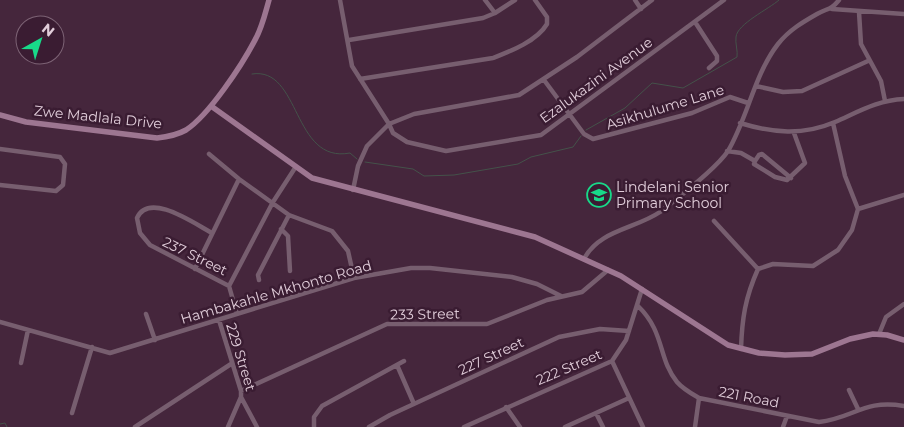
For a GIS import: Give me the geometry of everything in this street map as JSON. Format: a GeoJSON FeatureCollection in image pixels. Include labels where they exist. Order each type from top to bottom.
{"type":"FeatureCollection","features":[{"type":"Feature","properties":{"kind":"street","name":"Zwe Madlala Drive"},"geometry":{"type":"LineString","coordinates":[[0,115],[19,120],[156,138],[177,134],[186,130],[211,106],[255,40],[269,0]]}},
{"type":"Feature","properties":{"kind":"street","name":"Ezalukazini Avenue"},"geometry":{"type":"LineString","coordinates":[[340,0],[349,40],[351,62],[389,124],[391,131],[399,138],[418,146],[446,151],[541,135],[724,0]]}},
{"type":"Feature","properties":{"kind":"street"},"geometry":{"type":"LineString","coordinates":[[485,0],[495,14]]}},
{"type":"Feature","properties":{"kind":"street"},"geometry":{"type":"LineString","coordinates":[[349,40],[483,18],[495,14],[515,0]]}},
{"type":"Feature","properties":{"kind":"street"},"geometry":{"type":"LineString","coordinates":[[635,0],[641,8]]}},
{"type":"Feature","properties":{"kind":"street"},"geometry":{"type":"LineString","coordinates":[[353,190],[358,166],[367,146],[389,124],[414,114],[513,98],[528,91],[652,0]]}},
{"type":"Feature","properties":{"kind":"street"},"geometry":{"type":"LineString","coordinates":[[832,9],[839,0]]}},
{"type":"Feature","properties":{"kind":"street"},"geometry":{"type":"LineString","coordinates":[[360,79],[492,58],[522,44],[538,34],[547,24],[547,17],[537,1]]}},
{"type":"Feature","properties":{"kind":"street"},"geometry":{"type":"LineString","coordinates":[[584,258],[596,241],[644,221],[667,206],[718,163],[728,151],[748,103],[773,52],[788,33],[820,12],[832,9],[904,14]]}},
{"type":"Feature","properties":{"kind":"street"},"geometry":{"type":"LineString","coordinates":[[859,12],[860,37],[868,62],[881,81],[885,101]]}},
{"type":"Feature","properties":{"kind":"street"},"geometry":{"type":"LineString","coordinates":[[694,22],[717,56],[717,61],[709,68]]}},
{"type":"Feature","properties":{"kind":"street"},"geometry":{"type":"LineString","coordinates":[[756,86],[783,92],[802,91],[868,62]]}},
{"type":"Feature","properties":{"kind":"street","name":"Asikhulume Lane"},"geometry":{"type":"LineString","coordinates":[[544,80],[587,137],[596,140],[692,113],[730,97],[748,103]]}},
{"type":"Feature","properties":{"kind":"street"},"geometry":{"type":"LineString","coordinates":[[740,123],[768,131],[794,132],[833,123],[885,101],[904,99]]}},
{"type":"Feature","properties":{"kind":"street"},"geometry":{"type":"LineString","coordinates":[[211,106],[295,168],[317,180],[525,233],[608,270],[642,289],[716,339],[741,349],[775,354],[812,354],[850,339],[880,334],[904,340]]}},
{"type":"Feature","properties":{"kind":"street"},"geometry":{"type":"LineString","coordinates":[[741,349],[742,318],[748,294],[758,270],[773,264],[807,267],[825,260],[838,250],[850,235],[858,209],[845,176],[833,123]]}},
{"type":"Feature","properties":{"kind":"street"},"geometry":{"type":"LineString","coordinates":[[728,151],[741,153],[775,177],[783,180],[791,178],[805,163],[794,132]]}},
{"type":"Feature","properties":{"kind":"street"},"geometry":{"type":"LineString","coordinates":[[0,149],[60,157],[66,164],[63,185],[56,191],[0,185]]}},
{"type":"Feature","properties":{"kind":"street"},"geometry":{"type":"LineString","coordinates":[[209,154],[238,179],[289,215],[326,227],[340,239],[348,251],[354,278]]}},
{"type":"Feature","properties":{"kind":"street"},"geometry":{"type":"LineString","coordinates":[[755,162],[759,155],[762,154],[791,178]]}},
{"type":"Feature","properties":{"kind":"street"},"geometry":{"type":"LineString","coordinates":[[237,314],[229,286],[273,202],[295,168]]}},
{"type":"Feature","properties":{"kind":"street"},"geometry":{"type":"LineString","coordinates":[[195,268],[238,179]]}},
{"type":"Feature","properties":{"kind":"street"},"geometry":{"type":"LineString","coordinates":[[858,209],[904,195]]}},
{"type":"Feature","properties":{"kind":"street","name":"237 Street"},"geometry":{"type":"LineString","coordinates":[[212,233],[166,209],[150,207],[139,214],[137,218],[140,233],[150,246],[229,286]]}},
{"type":"Feature","properties":{"kind":"street"},"geometry":{"type":"LineString","coordinates":[[259,280],[258,275],[289,215]]}},
{"type":"Feature","properties":{"kind":"street"},"geometry":{"type":"LineString","coordinates":[[714,221],[758,270]]}},
{"type":"Feature","properties":{"kind":"street"},"geometry":{"type":"LineString","coordinates":[[281,229],[288,236],[290,271]]}},
{"type":"Feature","properties":{"kind":"street","name":"Hambakahle Mkhonto Road"},"geometry":{"type":"LineString","coordinates":[[0,322],[110,353],[354,278],[410,268],[430,268],[512,277],[537,284],[561,296]]}},
{"type":"Feature","properties":{"kind":"street","name":"233 Street"},"geometry":{"type":"LineString","coordinates":[[241,391],[387,324],[487,324],[561,296],[582,292],[608,270]]}},
{"type":"Feature","properties":{"kind":"street","name":"222 Street"},"geometry":{"type":"LineString","coordinates":[[464,427],[612,362],[622,349],[638,306],[642,289]]}},
{"type":"Feature","properties":{"kind":"street"},"geometry":{"type":"LineString","coordinates":[[880,334],[886,317],[904,304]]}},
{"type":"Feature","properties":{"kind":"street","name":"221 Road"},"geometry":{"type":"LineString","coordinates":[[638,306],[656,328],[674,378],[686,390],[699,398],[819,422],[836,419],[858,409],[880,404],[904,406]]}},
{"type":"Feature","properties":{"kind":"street"},"geometry":{"type":"LineString","coordinates":[[146,314],[155,340]]}},
{"type":"Feature","properties":{"kind":"street","name":"229 Street"},"geometry":{"type":"LineString","coordinates":[[219,320],[231,364],[241,391],[241,398],[257,427]]}},
{"type":"Feature","properties":{"kind":"street","name":"227 Street"},"geometry":{"type":"LineString","coordinates":[[369,427],[414,404],[559,337],[600,329],[629,331]]}},
{"type":"Feature","properties":{"kind":"street"},"geometry":{"type":"LineString","coordinates":[[21,363],[28,330]]}},
{"type":"Feature","properties":{"kind":"street"},"geometry":{"type":"LineString","coordinates":[[72,413],[92,347]]}},
{"type":"Feature","properties":{"kind":"street"},"geometry":{"type":"LineString","coordinates":[[314,427],[314,417],[322,406],[334,397],[404,361]]}},
{"type":"Feature","properties":{"kind":"street"},"geometry":{"type":"LineString","coordinates":[[612,362],[643,427]]}},
{"type":"Feature","properties":{"kind":"street"},"geometry":{"type":"LineString","coordinates":[[138,426],[231,364]]}},
{"type":"Feature","properties":{"kind":"street"},"geometry":{"type":"LineString","coordinates":[[397,366],[414,404]]}},
{"type":"Feature","properties":{"kind":"street"},"geometry":{"type":"LineString","coordinates":[[849,390],[858,409]]}},
{"type":"Feature","properties":{"kind":"street"},"geometry":{"type":"LineString","coordinates":[[228,427],[241,398]]}},
{"type":"Feature","properties":{"kind":"street"},"geometry":{"type":"LineString","coordinates":[[565,427],[629,398]]}},
{"type":"Feature","properties":{"kind":"street"},"geometry":{"type":"LineString","coordinates":[[695,427],[699,398]]}},
{"type":"Feature","properties":{"kind":"street"},"geometry":{"type":"LineString","coordinates":[[506,407],[520,427]]}},
{"type":"Feature","properties":{"kind":"street"},"geometry":{"type":"LineString","coordinates":[[596,413],[603,427]]}},
{"type":"Feature","properties":{"kind":"street"},"geometry":{"type":"LineString","coordinates":[[783,427],[787,416]]}},
{"type":"Feature","properties":{"kind":"waterway"},"geometry":{"type":"LineString","coordinates":[[586,130],[625,108],[652,83],[683,88],[737,57],[736,37],[738,32],[747,22],[779,0]]}},
{"type":"Feature","properties":{"kind":"waterway"},"geometry":{"type":"LineString","coordinates":[[252,74],[268,76],[280,85],[306,131],[317,144],[331,152],[350,153],[357,159]]}},
{"type":"Feature","properties":{"kind":"waterway"},"geometry":{"type":"LineString","coordinates":[[365,162],[413,169],[424,176],[454,175],[518,164],[531,157],[573,147],[581,136]]}},
{"type":"Feature","properties":{"kind":"waterway"},"geometry":{"type":"LineString","coordinates":[[0,424],[5,423],[7,427]]}},
{"type":"Feature","properties":{"kind":"place","name":"Lindelani Senior Primary School"},"geometry":{"type":"Point","coordinates":[599,195]}}]}
